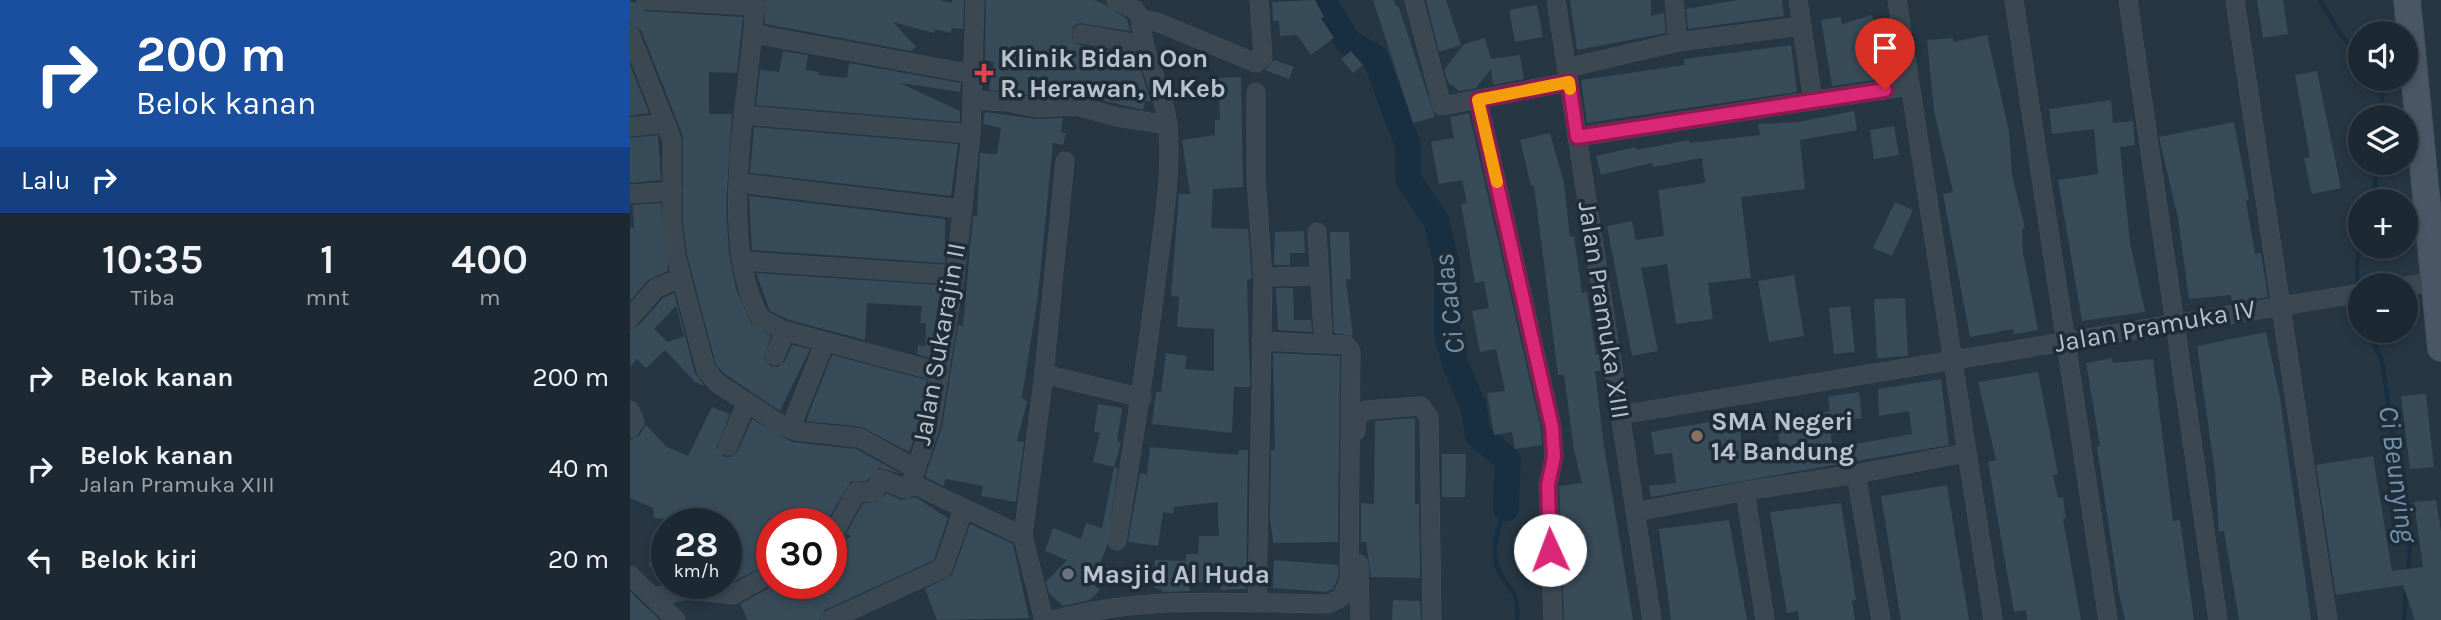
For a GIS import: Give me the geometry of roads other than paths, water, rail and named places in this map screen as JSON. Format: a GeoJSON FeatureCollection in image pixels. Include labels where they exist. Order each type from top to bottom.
{"type":"FeatureCollection","features":[{"type":"Feature","properties":{"kind":"street"},"geometry":{"type":"LineString","coordinates":[[646,0],[755,6],[744,115],[739,235],[743,261],[761,319],[785,331],[939,372]]}},
{"type":"Feature","properties":{"kind":"street","name":"Jalan Sukarajin II"},"geometry":{"type":"LineString","coordinates":[[915,477],[930,425],[955,275],[971,134],[975,0]]}},
{"type":"Feature","properties":{"kind":"street"},"geometry":{"type":"LineString","coordinates":[[1115,0],[1135,10],[1143,22],[1143,45],[1160,87],[1168,125],[1166,203],[1142,398],[1116,541]]}},
{"type":"Feature","properties":{"kind":"street"},"geometry":{"type":"LineString","coordinates":[[1143,22],[1157,22],[1256,63],[1263,57],[1259,0]]}},
{"type":"Feature","properties":{"kind":"street"},"geometry":{"type":"LineString","coordinates":[[1414,0],[1440,103],[1446,107],[1568,75],[1678,42],[1801,26]]}},
{"type":"Feature","properties":{"kind":"street","name":"Jalan Pramuka XIII"},"geometry":{"type":"LineString","coordinates":[[1556,0],[1652,620]]}},
{"type":"Feature","properties":{"kind":"street"},"geometry":{"type":"LineString","coordinates":[[1674,0],[1678,42]]}},
{"type":"Feature","properties":{"kind":"street"},"geometry":{"type":"LineString","coordinates":[[1798,0],[1813,101]]}},
{"type":"Feature","properties":{"kind":"street"},"geometry":{"type":"LineString","coordinates":[[1897,0],[1951,363],[1993,620]]}},
{"type":"Feature","properties":{"kind":"street"},"geometry":{"type":"LineString","coordinates":[[2014,0],[2108,620]]}},
{"type":"Feature","properties":{"kind":"street"},"geometry":{"type":"LineString","coordinates":[[2128,0],[2218,620]]}},
{"type":"Feature","properties":{"kind":"street"},"geometry":{"type":"LineString","coordinates":[[2235,0],[2328,620]]}},
{"type":"Feature","properties":{"kind":"street"},"geometry":{"type":"LineString","coordinates":[[2407,0],[2432,282],[2441,348]]}},
{"type":"Feature","properties":{"kind":"street"},"geometry":{"type":"LineString","coordinates":[[754,34],[973,74]]}},
{"type":"Feature","properties":{"kind":"street"},"geometry":{"type":"LineString","coordinates":[[1082,34],[1143,45]]}},
{"type":"Feature","properties":{"kind":"street"},"geometry":{"type":"LineString","coordinates":[[632,46],[673,139],[672,225],[681,278],[706,370],[717,383],[790,429],[859,438],[964,510],[1023,536]]}},
{"type":"Feature","properties":{"kind":"street"},"geometry":{"type":"LineString","coordinates":[[1577,137],[1909,86]]}},
{"type":"Feature","properties":{"kind":"street"},"geometry":{"type":"LineString","coordinates":[[1256,92],[1256,188],[1263,277],[1257,603]]}},
{"type":"Feature","properties":{"kind":"street"},"geometry":{"type":"LineString","coordinates":[[973,100],[1007,102],[1038,108],[1077,106],[1168,125]]}},
{"type":"Feature","properties":{"kind":"street"},"geometry":{"type":"LineString","coordinates":[[1478,100],[1552,427],[1554,457],[1548,485],[1553,620]]}},
{"type":"Feature","properties":{"kind":"street"},"geometry":{"type":"LineString","coordinates":[[744,115],[971,134]]}},
{"type":"Feature","properties":{"kind":"street"},"geometry":{"type":"LineString","coordinates":[[630,127],[666,123]]}},
{"type":"Feature","properties":{"kind":"street"},"geometry":{"type":"LineString","coordinates":[[1044,620],[1023,536],[1044,374],[1065,161]]}},
{"type":"Feature","properties":{"kind":"street"},"geometry":{"type":"LineString","coordinates":[[740,183],[961,209]]}},
{"type":"Feature","properties":{"kind":"street"},"geometry":{"type":"LineString","coordinates":[[630,194],[673,191]]}},
{"type":"Feature","properties":{"kind":"street"},"geometry":{"type":"LineString","coordinates":[[1317,232],[1323,331]]}},
{"type":"Feature","properties":{"kind":"street"},"geometry":{"type":"LineString","coordinates":[[743,261],[955,275]]}},
{"type":"Feature","properties":{"kind":"street"},"geometry":{"type":"LineString","coordinates":[[1263,277],[1320,276]]}},
{"type":"Feature","properties":{"kind":"street"},"geometry":{"type":"LineString","coordinates":[[630,318],[656,288],[681,278]]}},
{"type":"Feature","properties":{"kind":"street"},"geometry":{"type":"LineString","coordinates":[[2418,284],[2432,282]]}},
{"type":"Feature","properties":{"kind":"street","name":"Jalan Pramuka IV"},"geometry":{"type":"LineString","coordinates":[[1620,415],[1951,363],[2066,341],[2175,326],[2281,304],[2348,295]]}},
{"type":"Feature","properties":{"kind":"street"},"geometry":{"type":"LineString","coordinates":[[775,356],[785,331]]}},
{"type":"Feature","properties":{"kind":"street"},"geometry":{"type":"LineString","coordinates":[[1054,620],[1089,610],[1160,601],[1257,603],[1331,612],[1342,597],[1349,580],[1351,351],[1346,345],[1261,341]]}},
{"type":"Feature","properties":{"kind":"street"},"geometry":{"type":"LineString","coordinates":[[790,429],[825,342]]}},
{"type":"Feature","properties":{"kind":"street"},"geometry":{"type":"LineString","coordinates":[[1044,374],[1142,398]]}},
{"type":"Feature","properties":{"kind":"street"},"geometry":{"type":"LineString","coordinates":[[729,446],[747,402]]}},
{"type":"Feature","properties":{"kind":"street"},"geometry":{"type":"LineString","coordinates":[[1360,620],[1356,417],[1366,410],[1421,406],[1429,418],[1432,620]]}},
{"type":"Feature","properties":{"kind":"street"},"geometry":{"type":"LineString","coordinates":[[630,411],[635,422],[630,429]]}},
{"type":"Feature","properties":{"kind":"street"},"geometry":{"type":"LineString","coordinates":[[1635,512],[1965,453]]}},
{"type":"Feature","properties":{"kind":"street"},"geometry":{"type":"LineString","coordinates":[[1856,474],[1881,620]]}},
{"type":"Feature","properties":{"kind":"street"},"geometry":{"type":"LineString","coordinates":[[847,509],[857,491],[873,493],[881,479],[905,489],[915,477]]}},
{"type":"Feature","properties":{"kind":"street"},"geometry":{"type":"LineString","coordinates":[[1745,491],[1765,620]]}},
{"type":"Feature","properties":{"kind":"street"},"geometry":{"type":"LineString","coordinates":[[830,620],[943,568],[964,510]]}},
{"type":"Feature","properties":{"kind":"street"},"geometry":{"type":"LineString","coordinates":[[630,575],[651,596]]}},
{"type":"Feature","properties":{"kind":"street"},"geometry":{"type":"LineString","coordinates":[[654,599],[676,620]]}},
{"type":"Feature","properties":{"kind":"waterway","name":"Ci Cadas"},"geometry":{"type":"LineString","coordinates":[[1323,0],[1348,42],[1375,57],[1408,146],[1408,179],[1436,220],[1447,265],[1447,334],[1456,366],[1473,405],[1478,435],[1508,460],[1506,508]]}},
{"type":"Feature","properties":{"kind":"waterway","name":"Ci Beunying"},"geometry":{"type":"LineString","coordinates":[[2320,0],[2348,42]]}},
{"type":"Feature","properties":{"kind":"waterway","name":"Ci Beunying"},"geometry":{"type":"LineString","coordinates":[[2382,91],[2382,105]]}},
{"type":"Feature","properties":{"kind":"waterway","name":"Ci Beunying"},"geometry":{"type":"LineString","coordinates":[[2375,189],[2376,175]]}},
{"type":"Feature","properties":{"kind":"waterway","name":"Ci Beunying"},"geometry":{"type":"LineString","coordinates":[[2357,273],[2358,259]]}},
{"type":"Feature","properties":{"kind":"waterway","name":"Ci Beunying"},"geometry":{"type":"LineString","coordinates":[[2374,343],[2382,361],[2410,550],[2408,574]]}},
{"type":"Feature","properties":{"kind":"waterway","name":"Ci Cadas"},"geometry":{"type":"LineString","coordinates":[[1506,508],[1496,538],[1494,554],[1498,569],[1515,596],[1517,620]]}},
{"type":"Feature","properties":{"kind":"waterway","name":"Ci Beunying"},"geometry":{"type":"LineString","coordinates":[[2404,620],[2406,589]]}},
{"type":"Feature","properties":{"kind":"place","name":"Klinik Bidan Oon R. Herawan, M.Keb"},"geometry":{"type":"Point","coordinates":[984,73]}},
{"type":"Feature","properties":{"kind":"place","name":"SMA Negeri 14 Bandung"},"geometry":{"type":"Point","coordinates":[1697,436]}},
{"type":"Feature","properties":{"kind":"place","name":"Masjid Al Huda"},"geometry":{"type":"Point","coordinates":[1068,574]}}]}
